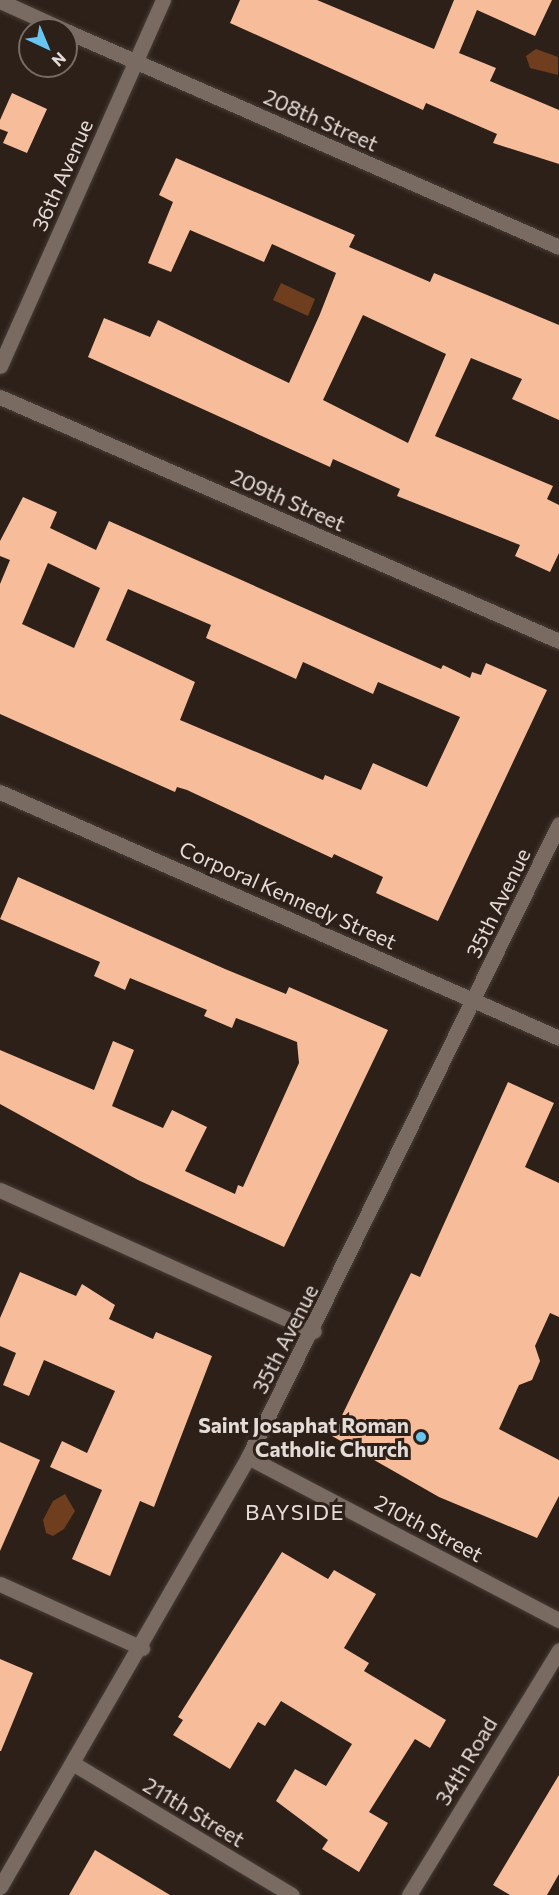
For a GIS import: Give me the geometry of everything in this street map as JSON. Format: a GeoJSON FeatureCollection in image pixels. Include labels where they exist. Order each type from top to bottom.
{"type":"FeatureCollection","features":[{"type":"Feature","properties":{"kind":"street","name":"36th Avenue"},"geometry":{"type":"LineString","coordinates":[[0,366],[163,0]]}},
{"type":"Feature","properties":{"kind":"street","name":"208th Street"},"geometry":{"type":"LineString","coordinates":[[0,1],[38,18]]}},
{"type":"Feature","properties":{"kind":"street","name":"208th Street"},"geometry":{"type":"LineString","coordinates":[[78,36],[559,247]]}},
{"type":"Feature","properties":{"kind":"street","name":"209th Street"},"geometry":{"type":"LineString","coordinates":[[0,397],[559,641]]}},
{"type":"Feature","properties":{"kind":"street","name":"Corporal Kennedy Street"},"geometry":{"type":"LineString","coordinates":[[0,792],[559,1038]]}},
{"type":"Feature","properties":{"kind":"street","name":"35th Avenue"},"geometry":{"type":"LineString","coordinates":[[0,1887],[142,1648],[248,1457],[314,1331],[559,824]]}},
{"type":"Feature","properties":{"kind":"street"},"geometry":{"type":"LineString","coordinates":[[0,1190],[314,1331]]}},
{"type":"Feature","properties":{"kind":"street","name":"210th Street"},"geometry":{"type":"LineString","coordinates":[[248,1457],[559,1620]]}},
{"type":"Feature","properties":{"kind":"street"},"geometry":{"type":"LineString","coordinates":[[0,1584],[142,1648]]}},
{"type":"Feature","properties":{"kind":"street","name":"34th Road"},"geometry":{"type":"LineString","coordinates":[[409,1895],[559,1650]]}},
{"type":"Feature","properties":{"kind":"street","name":"211th Street"},"geometry":{"type":"LineString","coordinates":[[74,1764],[292,1895]]}},
{"type":"Feature","properties":{"kind":"shaded area"},"geometry":{"type":"Polygon","coordinates":[[[536,49],[558,57],[558,75],[530,68],[526,56],[536,49]]]}},
{"type":"Feature","properties":{"kind":"shaded area"},"geometry":{"type":"Polygon","coordinates":[[[281,283],[315,299],[308,316],[273,300],[281,283]]]}},
{"type":"Feature","properties":{"kind":"shaded area"},"geometry":{"type":"Polygon","coordinates":[[[65,1494],[75,1511],[64,1529],[53,1536],[46,1533],[43,1520],[53,1501],[65,1494]]]}},
{"type":"Feature","properties":{"kind":"building"},"geometry":{"type":"Polygon","coordinates":[[[240,0],[317,0],[434,49],[454,0],[552,0],[535,36],[477,10],[459,53],[496,68],[490,81],[559,110],[559,164],[493,143],[497,134],[426,103],[423,110],[230,23],[240,0]]]}},
{"type":"Feature","properties":{"kind":"building"},"geometry":{"type":"Polygon","coordinates":[[[12,93],[47,109],[27,153],[3,143],[8,132],[0,129],[0,120],[12,93]]]}},
{"type":"Feature","properties":{"kind":"building"},"geometry":{"type":"Polygon","coordinates":[[[176,158],[355,235],[349,247],[430,282],[434,273],[559,325],[559,420],[512,399],[522,379],[471,358],[435,436],[553,486],[547,499],[559,505],[559,553],[550,572],[515,556],[520,545],[397,496],[400,489],[333,459],[330,467],[88,357],[104,318],[150,337],[158,320],[289,383],[320,314],[336,273],[272,244],[264,262],[190,230],[171,272],[148,263],[173,202],[159,195],[176,158]],[[363,315],[323,400],[408,443],[446,354],[363,315]]]}},
{"type":"Feature","properties":{"kind":"building"},"geometry":{"type":"Polygon","coordinates":[[[23,497],[57,512],[50,528],[96,550],[109,521],[441,669],[443,665],[470,678],[472,672],[481,675],[486,663],[547,690],[438,921],[376,893],[383,877],[334,854],[332,858],[187,790],[177,787],[175,792],[0,714],[0,584],[10,560],[0,556],[0,541],[23,497]],[[48,563],[22,624],[74,648],[100,588],[48,563]],[[128,589],[106,640],[195,682],[180,720],[323,780],[325,775],[361,790],[373,763],[427,787],[460,717],[378,682],[373,694],[303,662],[296,679],[206,638],[211,625],[128,589]]]}},
{"type":"Feature","properties":{"kind":"building"},"geometry":{"type":"Polygon","coordinates":[[[18,877],[225,969],[286,994],[289,987],[388,1030],[284,1247],[138,1180],[0,1104],[0,1050],[94,1090],[113,1041],[134,1050],[112,1106],[163,1128],[172,1110],[207,1127],[185,1171],[235,1194],[238,1185],[243,1187],[299,1063],[297,1042],[236,1018],[232,1028],[204,1016],[207,1010],[130,978],[125,990],[94,976],[100,962],[0,919],[18,877]]]}},
{"type":"Feature","properties":{"kind":"building"},"geometry":{"type":"Polygon","coordinates":[[[508,1082],[554,1103],[525,1167],[559,1183],[559,1317],[550,1313],[535,1346],[540,1361],[532,1380],[519,1385],[499,1429],[559,1460],[559,1496],[537,1538],[439,1497],[332,1436],[411,1273],[420,1277],[508,1082]]]}},
{"type":"Feature","properties":{"kind":"building"},"geometry":{"type":"Polygon","coordinates":[[[20,1272],[76,1296],[82,1284],[115,1305],[109,1319],[153,1339],[156,1332],[212,1356],[154,1507],[140,1501],[110,1576],[72,1559],[102,1490],[50,1467],[62,1441],[87,1453],[115,1391],[44,1360],[29,1396],[3,1385],[16,1353],[0,1346],[0,1318],[20,1272]]]}},
{"type":"Feature","properties":{"kind":"building"},"geometry":{"type":"Polygon","coordinates":[[[0,1442],[40,1460],[0,1551],[0,1442]]]}},
{"type":"Feature","properties":{"kind":"building"},"geometry":{"type":"Polygon","coordinates":[[[282,1552],[328,1579],[334,1570],[376,1594],[344,1648],[369,1663],[364,1671],[446,1720],[430,1748],[415,1739],[369,1812],[388,1823],[359,1872],[322,1849],[328,1840],[276,1801],[295,1769],[326,1786],[352,1744],[281,1701],[265,1726],[258,1722],[230,1769],[173,1735],[183,1720],[178,1717],[282,1552]]]}},
{"type":"Feature","properties":{"kind":"building"},"geometry":{"type":"Polygon","coordinates":[[[0,1659],[33,1673],[1,1751],[0,1751],[0,1659]]]}},
{"type":"Feature","properties":{"kind":"building"},"geometry":{"type":"Polygon","coordinates":[[[559,1775],[559,1874],[547,1895],[510,1895],[493,1885],[559,1775]]]}},
{"type":"Feature","properties":{"kind":"building"},"geometry":{"type":"Polygon","coordinates":[[[95,1850],[170,1895],[69,1895],[95,1850]]]}},
{"type":"Feature","properties":{"kind":"place","name":"Saint Josaphat Roman Catholic Church"},"geometry":{"type":"Point","coordinates":[421,1437]}},
{"type":"Feature","properties":{"kind":"district","name":"BAYSIDE"},"geometry":{"type":"Point","coordinates":[295,1512]}}]}
